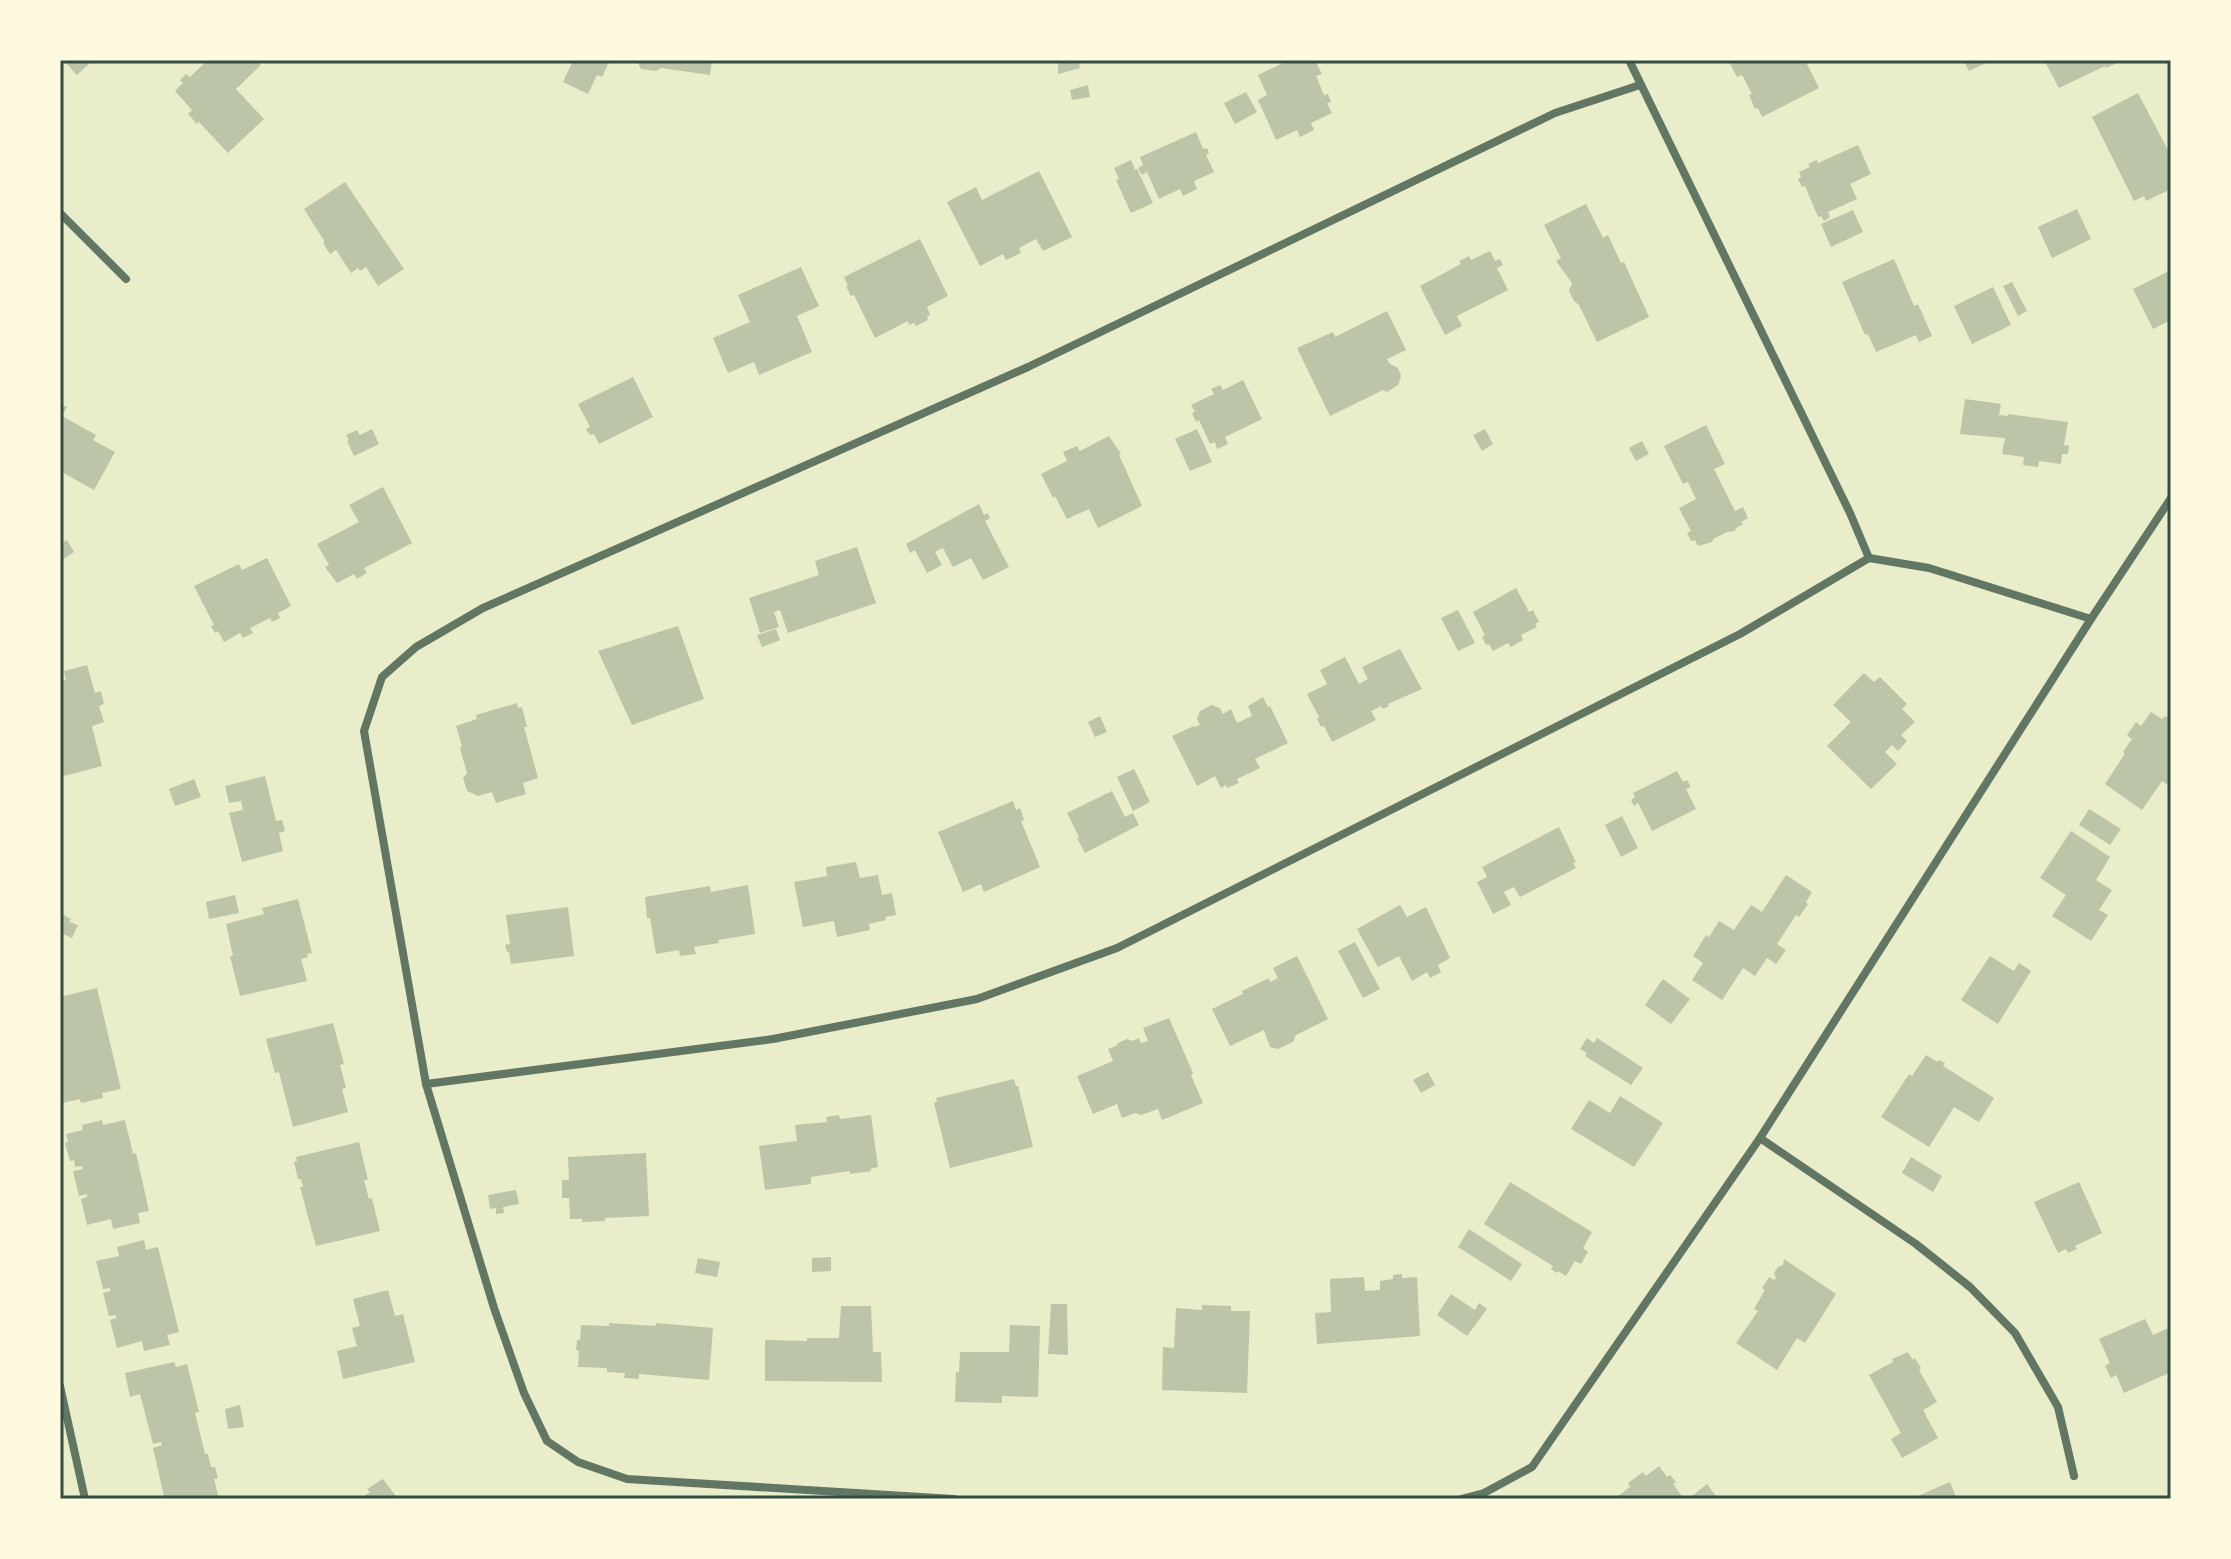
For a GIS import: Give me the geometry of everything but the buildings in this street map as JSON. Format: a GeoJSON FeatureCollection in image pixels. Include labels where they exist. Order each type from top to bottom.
{"type":"FeatureCollection","features":[{"type":"Feature","properties":{"kind":"street"},"geometry":{"type":"LineString","coordinates":[[1629,60],[1869,558]]}},
{"type":"Feature","properties":{"kind":"street"},"geometry":{"type":"LineString","coordinates":[[954,1499],[627,1479],[578,1462],[547,1441],[524,1393],[494,1308],[426,1084],[364,731],[382,677],[416,647],[483,608],[1028,367],[1555,113],[1640,85]]}},
{"type":"Feature","properties":{"kind":"street"},"geometry":{"type":"LineString","coordinates":[[60,213],[126,279]]}},
{"type":"Feature","properties":{"kind":"street"},"geometry":{"type":"LineString","coordinates":[[1461,1499],[1484,1493],[1532,1467],[1760,1138],[2171,498]]}},
{"type":"Feature","properties":{"kind":"street"},"geometry":{"type":"LineString","coordinates":[[426,1084],[773,1039],[977,999],[1005,989],[1117,948],[1740,634],[1869,558],[1929,568],[2091,619]]}},
{"type":"Feature","properties":{"kind":"street"},"geometry":{"type":"LineString","coordinates":[[1760,1138],[1916,1244],[1970,1287],[2015,1333],[2058,1407],[2074,1476]]}},
{"type":"Feature","properties":{"kind":"street"},"geometry":{"type":"LineString","coordinates":[[60,1386],[85,1499]]}}]}
